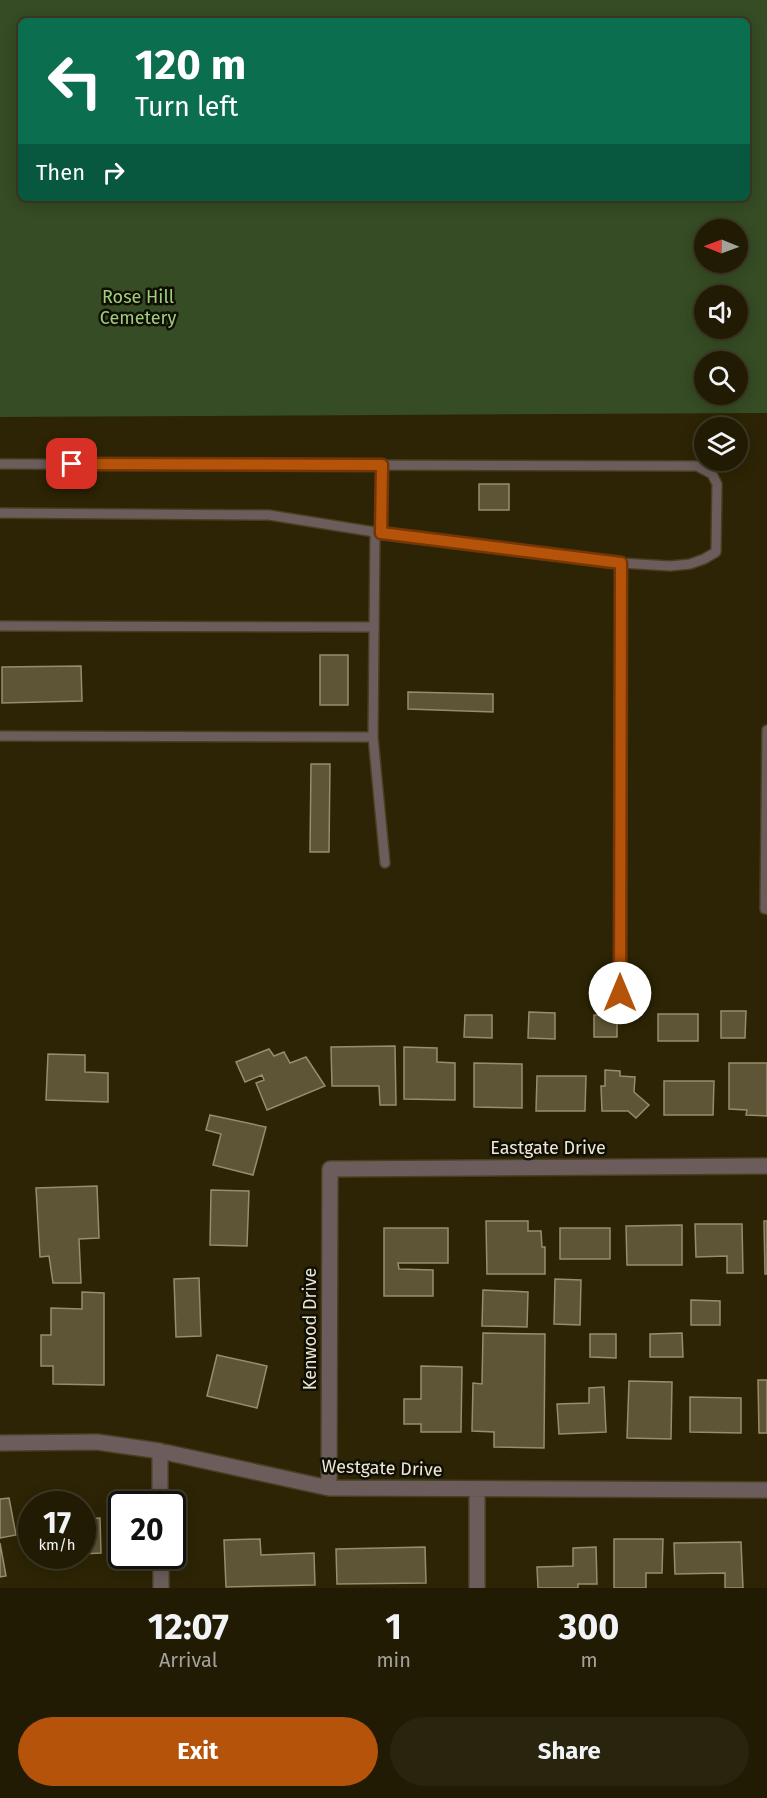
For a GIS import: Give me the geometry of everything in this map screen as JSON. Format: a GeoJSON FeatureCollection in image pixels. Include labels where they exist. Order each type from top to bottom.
{"type":"FeatureCollection","features":[{"type":"Feature","properties":{"kind":"street","name":"Eastgate Drive"},"geometry":{"type":"LineString","coordinates":[[330,1169],[767,1166]]}},
{"type":"Feature","properties":{"kind":"street","name":"Kenwood Drive"},"geometry":{"type":"LineString","coordinates":[[330,1169],[330,1488]]}},
{"type":"Feature","properties":{"kind":"street","name":"Westgate Drive"},"geometry":{"type":"LineString","coordinates":[[0,1443],[97,1442],[160,1451],[330,1488],[767,1490]]}},
{"type":"Feature","properties":{"kind":"street"},"geometry":{"type":"LineString","coordinates":[[160,1451],[160,1491]]}},
{"type":"Feature","properties":{"kind":"street"},"geometry":{"type":"LineString","coordinates":[[477,1490],[477,1588]]}},
{"type":"Feature","properties":{"kind":"street"},"geometry":{"type":"LineString","coordinates":[[160,1569],[161,1588]]}},
{"type":"Feature","properties":{"kind":"lane"},"geometry":{"type":"LineString","coordinates":[[0,464],[697,466],[712,474],[717,484],[716,552],[690,564],[670,566],[621,563],[378,533],[269,515],[0,513]]}},
{"type":"Feature","properties":{"kind":"lane"},"geometry":{"type":"LineString","coordinates":[[382,465],[374,627],[372,737],[386,863]]}},
{"type":"Feature","properties":{"kind":"lane"},"geometry":{"type":"LineString","coordinates":[[620,993],[621,563]]}},
{"type":"Feature","properties":{"kind":"lane"},"geometry":{"type":"LineString","coordinates":[[0,626],[374,627]]}},
{"type":"Feature","properties":{"kind":"lane"},"geometry":{"type":"LineString","coordinates":[[767,730],[765,885],[765,909],[767,909]]}},
{"type":"Feature","properties":{"kind":"lane"},"geometry":{"type":"LineString","coordinates":[[0,736],[372,737]]}},
{"type":"Feature","properties":{"kind":"green space","name":"Rose Hill Cemetery"},"geometry":{"type":"Polygon","coordinates":[[[0,0],[767,0],[767,413],[0,417],[0,0]]]}},
{"type":"Feature","properties":{"kind":"building"},"geometry":{"type":"Polygon","coordinates":[[[479,484],[509,484],[509,510],[479,510],[479,484]]]}},
{"type":"Feature","properties":{"kind":"building"},"geometry":{"type":"Polygon","coordinates":[[[320,655],[348,655],[348,705],[320,705],[320,655]]]}},
{"type":"Feature","properties":{"kind":"building"},"geometry":{"type":"Polygon","coordinates":[[[81,666],[82,701],[2,703],[2,667],[81,666]]]}},
{"type":"Feature","properties":{"kind":"building"},"geometry":{"type":"Polygon","coordinates":[[[408,692],[493,694],[493,712],[408,709],[408,692]]]}},
{"type":"Feature","properties":{"kind":"building"},"geometry":{"type":"Polygon","coordinates":[[[311,764],[330,764],[329,852],[310,852],[311,764]]]}},
{"type":"Feature","properties":{"kind":"building"},"geometry":{"type":"Polygon","coordinates":[[[721,1011],[746,1011],[745,1038],[721,1038],[721,1011]]]}},
{"type":"Feature","properties":{"kind":"building"},"geometry":{"type":"Polygon","coordinates":[[[529,1012],[555,1013],[555,1039],[528,1038],[529,1012]]]}},
{"type":"Feature","properties":{"kind":"building"},"geometry":{"type":"Polygon","coordinates":[[[658,1014],[698,1014],[698,1041],[658,1041],[658,1014]]]}},
{"type":"Feature","properties":{"kind":"building"},"geometry":{"type":"Polygon","coordinates":[[[465,1015],[492,1015],[492,1038],[464,1037],[465,1015]]]}},
{"type":"Feature","properties":{"kind":"building"},"geometry":{"type":"Polygon","coordinates":[[[594,1015],[617,1015],[617,1037],[594,1037],[594,1015]]]}},
{"type":"Feature","properties":{"kind":"building"},"geometry":{"type":"Polygon","coordinates":[[[395,1046],[396,1105],[380,1105],[379,1086],[332,1086],[331,1047],[395,1046]]]}},
{"type":"Feature","properties":{"kind":"building"},"geometry":{"type":"Polygon","coordinates":[[[404,1047],[437,1048],[437,1062],[455,1063],[455,1100],[404,1099],[404,1047]]]}},
{"type":"Feature","properties":{"kind":"building"},"geometry":{"type":"Polygon","coordinates":[[[269,1049],[274,1056],[284,1052],[290,1063],[306,1057],[325,1086],[267,1110],[256,1083],[264,1080],[262,1075],[245,1082],[236,1062],[269,1049]]]}},
{"type":"Feature","properties":{"kind":"building"},"geometry":{"type":"Polygon","coordinates":[[[48,1054],[85,1055],[85,1072],[108,1073],[108,1102],[46,1100],[48,1054]]]}},
{"type":"Feature","properties":{"kind":"building"},"geometry":{"type":"Polygon","coordinates":[[[474,1063],[522,1064],[522,1108],[474,1107],[474,1063]]]}},
{"type":"Feature","properties":{"kind":"building"},"geometry":{"type":"Polygon","coordinates":[[[729,1063],[767,1063],[767,1116],[746,1115],[747,1110],[729,1109],[729,1063]]]}},
{"type":"Feature","properties":{"kind":"building"},"geometry":{"type":"Polygon","coordinates":[[[605,1070],[620,1071],[620,1076],[635,1077],[634,1092],[649,1105],[636,1118],[628,1111],[602,1111],[601,1086],[605,1086],[605,1070]]]}},
{"type":"Feature","properties":{"kind":"building"},"geometry":{"type":"Polygon","coordinates":[[[537,1076],[586,1076],[585,1111],[536,1111],[537,1076]]]}},
{"type":"Feature","properties":{"kind":"building"},"geometry":{"type":"Polygon","coordinates":[[[664,1081],[714,1081],[713,1115],[664,1115],[664,1081]]]}},
{"type":"Feature","properties":{"kind":"building"},"geometry":{"type":"Polygon","coordinates":[[[210,1115],[266,1127],[253,1175],[213,1165],[221,1134],[206,1130],[210,1115]]]}},
{"type":"Feature","properties":{"kind":"building"},"geometry":{"type":"Polygon","coordinates":[[[97,1186],[99,1238],[79,1239],[81,1283],[53,1283],[49,1256],[40,1257],[36,1188],[97,1186]]]}},
{"type":"Feature","properties":{"kind":"building"},"geometry":{"type":"Polygon","coordinates":[[[211,1190],[249,1191],[247,1246],[210,1245],[211,1190]]]}},
{"type":"Feature","properties":{"kind":"building"},"geometry":{"type":"Polygon","coordinates":[[[486,1221],[528,1221],[528,1231],[541,1231],[542,1247],[545,1247],[545,1274],[487,1274],[486,1221]]]}},
{"type":"Feature","properties":{"kind":"building"},"geometry":{"type":"Polygon","coordinates":[[[764,1221],[767,1221],[767,1274],[765,1274],[764,1221]]]}},
{"type":"Feature","properties":{"kind":"building"},"geometry":{"type":"Polygon","coordinates":[[[695,1224],[742,1224],[743,1273],[727,1273],[727,1256],[696,1257],[695,1224]]]}},
{"type":"Feature","properties":{"kind":"building"},"geometry":{"type":"Polygon","coordinates":[[[682,1225],[682,1265],[627,1265],[626,1226],[682,1225]]]}},
{"type":"Feature","properties":{"kind":"building"},"geometry":{"type":"Polygon","coordinates":[[[384,1228],[448,1228],[448,1263],[398,1263],[399,1269],[433,1270],[433,1296],[384,1296],[384,1228]]]}},
{"type":"Feature","properties":{"kind":"building"},"geometry":{"type":"Polygon","coordinates":[[[560,1228],[610,1228],[610,1259],[560,1259],[560,1228]]]}},
{"type":"Feature","properties":{"kind":"building"},"geometry":{"type":"Polygon","coordinates":[[[199,1278],[201,1336],[176,1337],[174,1279],[199,1278]]]}},
{"type":"Feature","properties":{"kind":"building"},"geometry":{"type":"Polygon","coordinates":[[[555,1279],[581,1280],[580,1325],[554,1324],[555,1279]]]}},
{"type":"Feature","properties":{"kind":"building"},"geometry":{"type":"Polygon","coordinates":[[[483,1290],[528,1292],[527,1327],[482,1326],[483,1290]]]}},
{"type":"Feature","properties":{"kind":"building"},"geometry":{"type":"Polygon","coordinates":[[[82,1292],[104,1293],[104,1385],[53,1384],[53,1366],[41,1366],[41,1335],[51,1335],[51,1308],[82,1309],[82,1292]]]}},
{"type":"Feature","properties":{"kind":"building"},"geometry":{"type":"Polygon","coordinates":[[[691,1300],[720,1301],[720,1325],[691,1325],[691,1300]]]}},
{"type":"Feature","properties":{"kind":"building"},"geometry":{"type":"Polygon","coordinates":[[[483,1333],[545,1334],[544,1448],[494,1447],[494,1432],[472,1431],[473,1383],[482,1384],[483,1333]]]}},
{"type":"Feature","properties":{"kind":"building"},"geometry":{"type":"Polygon","coordinates":[[[682,1333],[683,1357],[650,1357],[650,1334],[682,1333]]]}},
{"type":"Feature","properties":{"kind":"building"},"geometry":{"type":"Polygon","coordinates":[[[590,1334],[616,1334],[616,1358],[590,1357],[590,1334]]]}},
{"type":"Feature","properties":{"kind":"building"},"geometry":{"type":"Polygon","coordinates":[[[217,1355],[267,1366],[257,1408],[207,1396],[217,1355]]]}},
{"type":"Feature","properties":{"kind":"building"},"geometry":{"type":"Polygon","coordinates":[[[421,1366],[462,1367],[461,1432],[421,1432],[421,1424],[404,1424],[404,1399],[421,1399],[421,1366]]]}},
{"type":"Feature","properties":{"kind":"building"},"geometry":{"type":"Polygon","coordinates":[[[758,1380],[767,1380],[767,1433],[759,1433],[758,1380]]]}},
{"type":"Feature","properties":{"kind":"building"},"geometry":{"type":"Polygon","coordinates":[[[629,1381],[672,1382],[671,1439],[627,1438],[629,1381]]]}},
{"type":"Feature","properties":{"kind":"building"},"geometry":{"type":"Polygon","coordinates":[[[604,1387],[606,1432],[559,1434],[557,1404],[589,1403],[589,1388],[604,1387]]]}},
{"type":"Feature","properties":{"kind":"building"},"geometry":{"type":"Polygon","coordinates":[[[690,1397],[741,1398],[741,1433],[690,1432],[690,1397]]]}},
{"type":"Feature","properties":{"kind":"building"},"geometry":{"type":"Polygon","coordinates":[[[9,1498],[16,1535],[0,1538],[0,1499],[9,1498]]]}},
{"type":"Feature","properties":{"kind":"building"},"geometry":{"type":"Polygon","coordinates":[[[96,1518],[100,1518],[101,1553],[96,1553],[96,1518]]]}},
{"type":"Feature","properties":{"kind":"building"},"geometry":{"type":"Polygon","coordinates":[[[260,1539],[261,1555],[314,1553],[315,1585],[226,1587],[224,1540],[260,1539]]]}},
{"type":"Feature","properties":{"kind":"building"},"geometry":{"type":"Polygon","coordinates":[[[614,1539],[663,1539],[662,1573],[646,1573],[646,1588],[614,1588],[614,1539]]]}},
{"type":"Feature","properties":{"kind":"building"},"geometry":{"type":"Polygon","coordinates":[[[741,1542],[743,1588],[725,1588],[725,1573],[675,1574],[674,1543],[741,1542]]]}},
{"type":"Feature","properties":{"kind":"building"},"geometry":{"type":"Polygon","coordinates":[[[0,1543],[6,1576],[0,1577],[0,1543]]]}},
{"type":"Feature","properties":{"kind":"building"},"geometry":{"type":"Polygon","coordinates":[[[425,1547],[426,1583],[337,1584],[336,1549],[425,1547]]]}},
{"type":"Feature","properties":{"kind":"building"},"geometry":{"type":"Polygon","coordinates":[[[596,1547],[597,1584],[578,1584],[578,1588],[538,1588],[537,1567],[573,1566],[573,1548],[596,1547]]]}},
{"type":"Feature","properties":{"kind":"route"},"geometry":{"type":"LineString","coordinates":[[72,464],[382,465],[381,533],[621,563],[620,993]]}}]}
